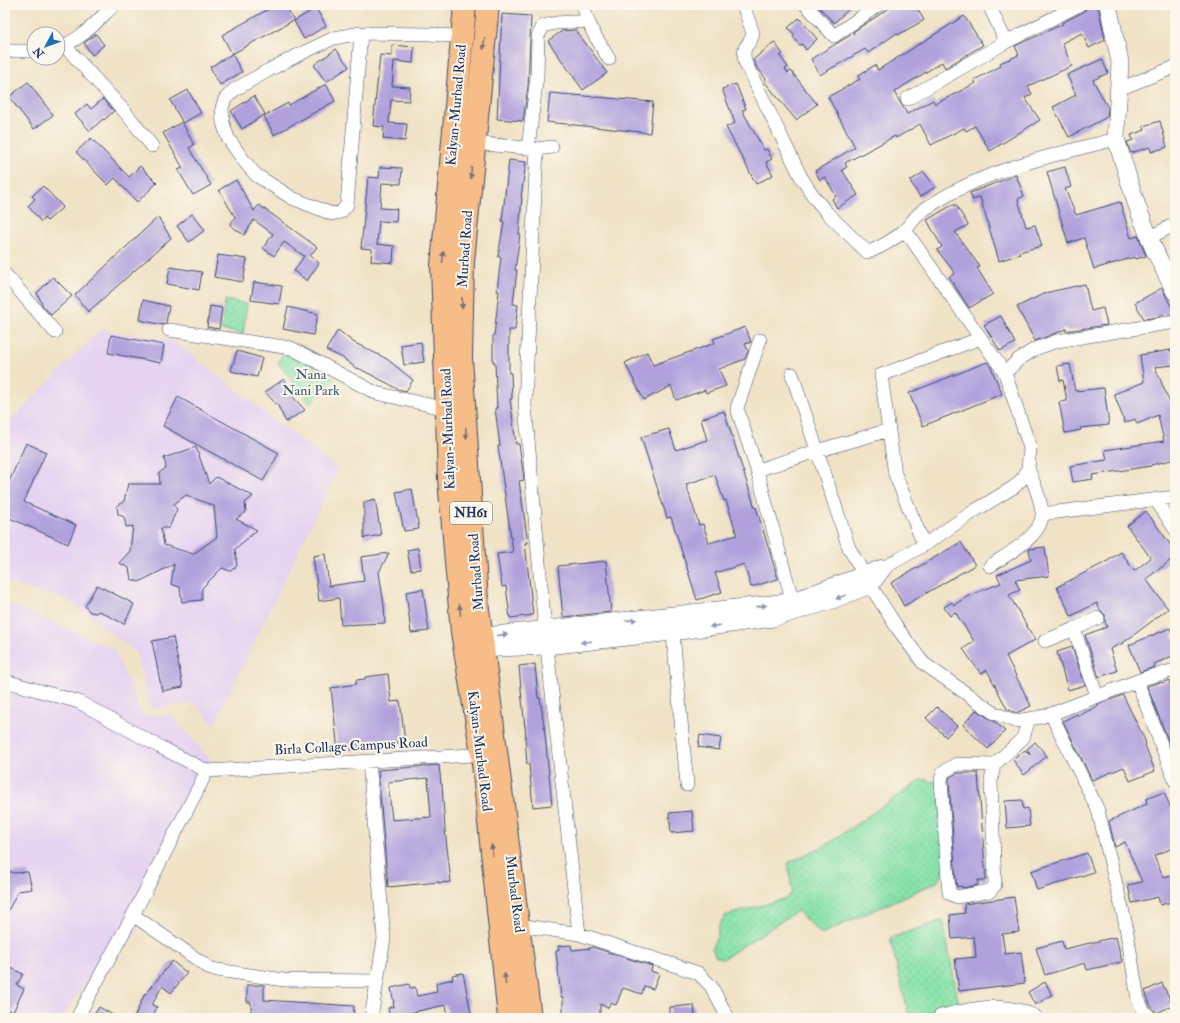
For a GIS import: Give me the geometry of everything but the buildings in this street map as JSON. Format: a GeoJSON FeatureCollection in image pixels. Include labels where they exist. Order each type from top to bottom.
{"type":"FeatureCollection","features":[{"type":"Feature","properties":{"kind":"highway","name":"Kalyan-Murbad Road"},"geometry":{"type":"LineString","coordinates":[[465,5],[442,265],[455,409],[449,479],[489,754],[509,1018]]}},
{"type":"Feature","properties":{"kind":"highway","name":"Murbad Road"},"geometry":{"type":"LineString","coordinates":[[455,409],[461,358],[463,260],[488,5]]}},
{"type":"Feature","properties":{"kind":"highway","name":"Murbad Road"},"geometry":{"type":"LineString","coordinates":[[489,754],[518,925],[530,1018]]}},
{"type":"Feature","properties":{"kind":"street"},"geometry":{"type":"LineString","coordinates":[[66,44],[80,36],[114,5]]}},
{"type":"Feature","properties":{"kind":"street"},"geometry":{"type":"LineString","coordinates":[[583,5],[594,34],[609,59]]}},
{"type":"Feature","properties":{"kind":"street"},"geometry":{"type":"LineString","coordinates":[[743,5],[753,33],[752,37],[744,48],[743,54],[745,62],[801,177],[827,213],[867,252],[874,251],[905,230],[921,212],[941,198],[980,179],[1032,161],[1116,139]]}},
{"type":"Feature","properties":{"kind":"street"},"geometry":{"type":"LineString","coordinates":[[806,5],[834,36],[878,5]]}},
{"type":"Feature","properties":{"kind":"street"},"geometry":{"type":"LineString","coordinates":[[989,5],[1006,42]]}},
{"type":"Feature","properties":{"kind":"street"},"geometry":{"type":"LineString","coordinates":[[908,99],[1006,42],[1079,5]]}},
{"type":"Feature","properties":{"kind":"street"},"geometry":{"type":"LineString","coordinates":[[1108,5],[1120,62],[1116,139],[1137,206],[1149,238],[1175,292]]}},
{"type":"Feature","properties":{"kind":"street"},"geometry":{"type":"LineString","coordinates":[[579,934],[546,638],[525,405],[533,148],[538,76],[538,36],[543,26],[556,23],[588,21]]}},
{"type":"Feature","properties":{"kind":"street"},"geometry":{"type":"LineString","coordinates":[[361,33],[347,205],[341,212],[332,214],[292,198],[256,175],[244,162],[228,138],[223,123],[222,108],[225,99],[234,90],[296,56],[334,38],[361,33],[430,34],[462,37]]}},
{"type":"Feature","properties":{"kind":"street"},"geometry":{"type":"LineString","coordinates":[[66,50],[126,113],[152,146]]}},
{"type":"Feature","properties":{"kind":"street"},"geometry":{"type":"LineString","coordinates":[[5,52],[26,51]]}},
{"type":"Feature","properties":{"kind":"street"},"geometry":{"type":"LineString","coordinates":[[1119,89],[1175,67]]}},
{"type":"Feature","properties":{"kind":"street"},"geometry":{"type":"LineString","coordinates":[[474,143],[533,148],[552,147]]}},
{"type":"Feature","properties":{"kind":"street"},"geometry":{"type":"LineString","coordinates":[[1149,238],[1175,224]]}},
{"type":"Feature","properties":{"kind":"street"},"geometry":{"type":"LineString","coordinates":[[473,643],[546,638],[672,624],[794,606],[867,580],[883,568],[924,545],[976,510],[1014,487],[1024,476],[1028,468],[1030,448],[1005,373],[905,230]]}},
{"type":"Feature","properties":{"kind":"street"},"geometry":{"type":"LineString","coordinates":[[5,274],[55,332]]}},
{"type":"Feature","properties":{"kind":"street"},"geometry":{"type":"LineString","coordinates":[[1005,373],[1018,360],[1035,349],[1057,341],[1175,322]]}},
{"type":"Feature","properties":{"kind":"street"},"geometry":{"type":"LineString","coordinates":[[169,330],[291,348],[376,393],[455,409]]}},
{"type":"Feature","properties":{"kind":"street"},"geometry":{"type":"LineString","coordinates":[[924,545],[895,474],[881,375],[981,338]]}},
{"type":"Feature","properties":{"kind":"street"},"geometry":{"type":"LineString","coordinates":[[760,340],[737,408],[757,470],[794,606]]}},
{"type":"Feature","properties":{"kind":"street"},"geometry":{"type":"LineString","coordinates":[[792,374],[849,548],[898,629],[923,663],[994,713],[1015,721],[1051,714],[1137,681],[1175,670]]}},
{"type":"Feature","properties":{"kind":"street"},"geometry":{"type":"LineString","coordinates":[[757,470],[817,450],[889,430]]}},
{"type":"Feature","properties":{"kind":"street"},"geometry":{"type":"LineString","coordinates":[[990,566],[1032,536],[1039,525],[1042,514],[1028,468]]}},
{"type":"Feature","properties":{"kind":"street"},"geometry":{"type":"LineString","coordinates":[[1042,514],[1175,497]]}},
{"type":"Feature","properties":{"kind":"street"},"geometry":{"type":"LineString","coordinates":[[1156,500],[1175,529]]}},
{"type":"Feature","properties":{"kind":"street"},"geometry":{"type":"LineString","coordinates":[[1045,642],[1098,618]]}},
{"type":"Feature","properties":{"kind":"street"},"geometry":{"type":"LineString","coordinates":[[672,624],[687,785]]}},
{"type":"Feature","properties":{"kind":"street"},"geometry":{"type":"LineString","coordinates":[[1074,629],[1097,696]]}},
{"type":"Feature","properties":{"kind":"street","name":"Birla Collage Campus Road"},"geometry":{"type":"LineString","coordinates":[[5,681],[79,702],[160,747],[207,770],[489,754]]}},
{"type":"Feature","properties":{"kind":"street"},"geometry":{"type":"LineString","coordinates":[[1137,681],[1175,781]]}},
{"type":"Feature","properties":{"kind":"street"},"geometry":{"type":"LineString","coordinates":[[1051,714],[1098,810],[1125,921],[1138,999],[1143,1010],[1151,1018]]}},
{"type":"Feature","properties":{"kind":"street"},"geometry":{"type":"LineString","coordinates":[[994,765],[957,764],[943,772],[941,780],[949,893],[957,897],[990,891],[996,885],[991,782],[994,765],[1023,738],[1029,719]]}},
{"type":"Feature","properties":{"kind":"street"},"geometry":{"type":"LineString","coordinates":[[369,761],[384,940],[371,1018]]}},
{"type":"Feature","properties":{"kind":"street"},"geometry":{"type":"LineString","coordinates":[[77,1018],[133,915],[207,770]]}},
{"type":"Feature","properties":{"kind":"street"},"geometry":{"type":"LineString","coordinates":[[133,915],[211,970],[284,980],[377,981]]}},
{"type":"Feature","properties":{"kind":"street"},"geometry":{"type":"LineString","coordinates":[[518,925],[579,934],[698,973],[711,986],[728,1018]]}},
{"type":"Feature","properties":{"kind":"street"},"geometry":{"type":"LineString","coordinates":[[941,1018],[964,1012],[992,1008],[1023,1012],[1034,1018]]}},
{"type":"Feature","properties":{"kind":"shaded area"},"geometry":{"type":"Polygon","coordinates":[[[100,330],[172,340],[338,469],[214,725],[195,703],[150,709],[136,652],[68,600],[8,583],[5,579],[5,426],[100,330]]]}},
{"type":"Feature","properties":{"kind":"shaded area"},"geometry":{"type":"Polygon","coordinates":[[[5,602],[114,649],[142,715],[172,716],[212,761],[140,895],[136,934],[80,989],[63,1018],[5,1018],[5,602]]]}},
{"type":"Feature","properties":{"kind":"green space"},"geometry":{"type":"Polygon","coordinates":[[[225,300],[247,304],[243,334],[221,330],[225,300]]]}},
{"type":"Feature","properties":{"kind":"green space","name":"Nana Nani Park"},"geometry":{"type":"Polygon","coordinates":[[[284,352],[300,359],[335,379],[310,404],[278,363],[284,352]]]}},
{"type":"Feature","properties":{"kind":"green space"},"geometry":{"type":"Polygon","coordinates":[[[922,779],[939,783],[945,871],[937,882],[821,934],[797,911],[723,959],[715,956],[712,947],[717,937],[719,926],[725,916],[787,898],[792,892],[788,863],[826,845],[922,779]]]}},
{"type":"Feature","properties":{"kind":"green space"},"geometry":{"type":"Polygon","coordinates":[[[943,920],[959,1006],[909,1017],[890,938],[943,920]]]}}]}
